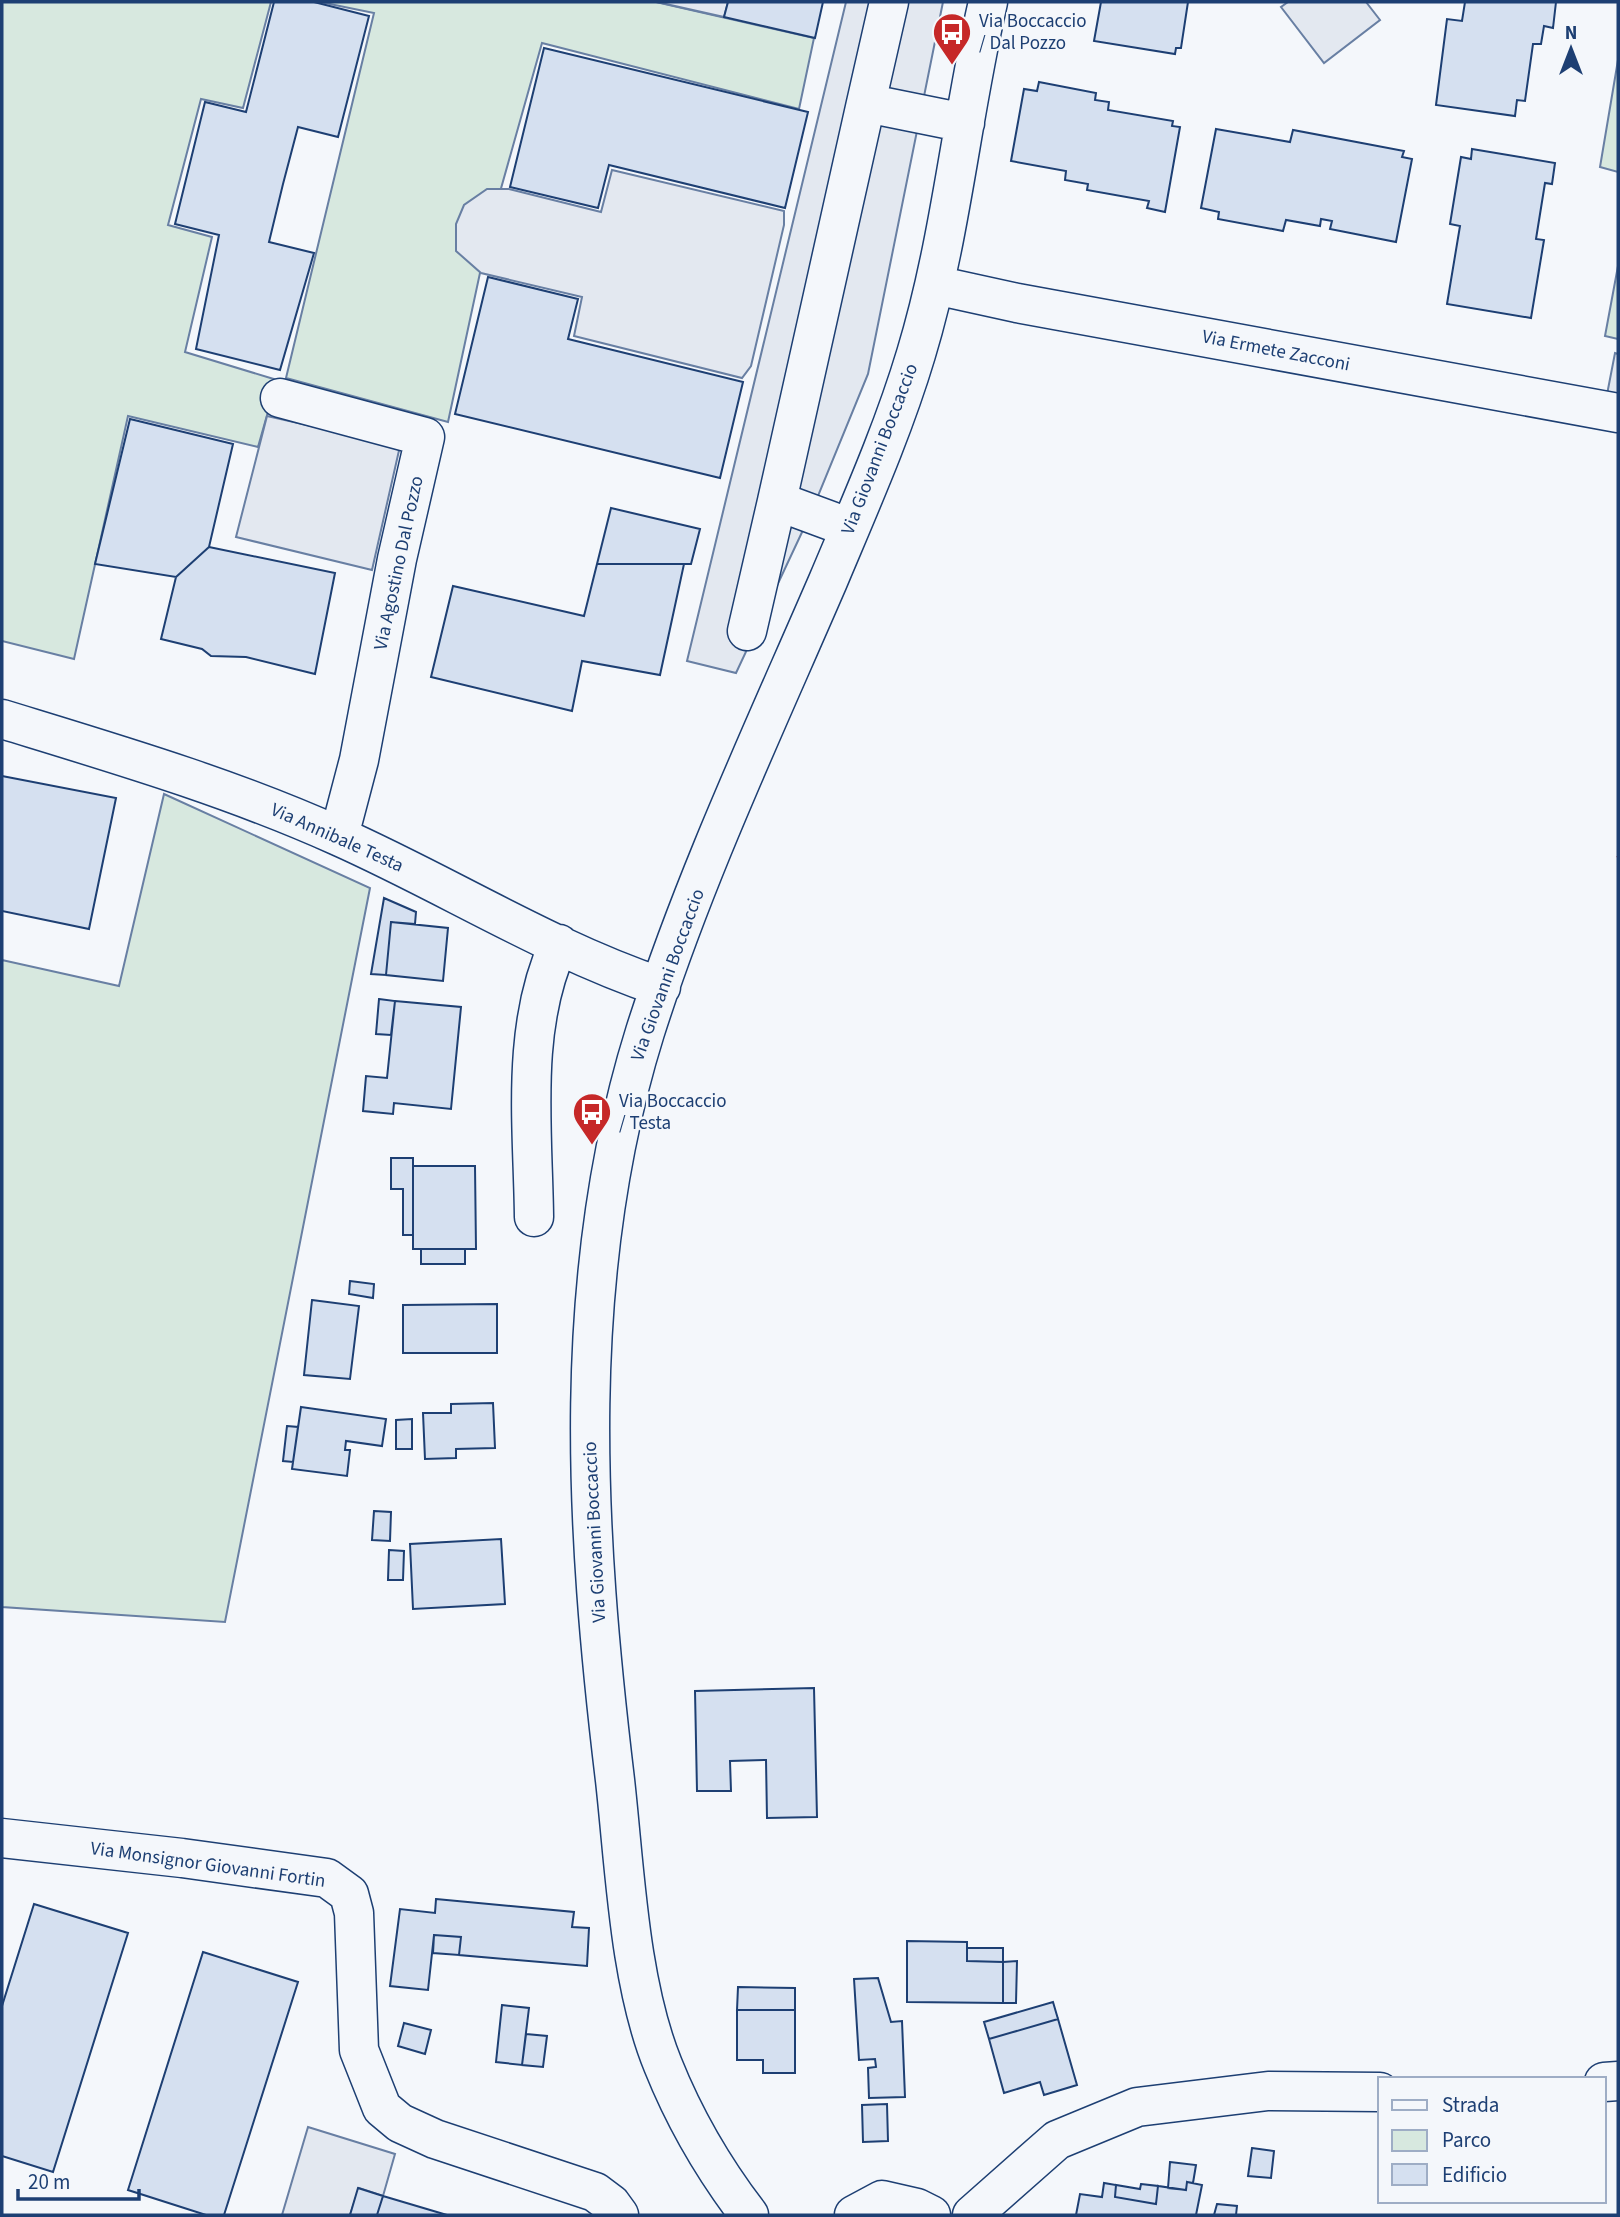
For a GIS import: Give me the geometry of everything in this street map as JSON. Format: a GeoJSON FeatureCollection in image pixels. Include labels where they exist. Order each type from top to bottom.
{"type":"FeatureCollection","features":[{"type":"Feature","properties":{"kind":"street"},"geometry":{"type":"LineString","coordinates":[[747,631],[889,2]]}},
{"type":"Feature","properties":{"kind":"street","name":"Via Giovanni Boccaccio"},"geometry":{"type":"LineString","coordinates":[[749,2215],[705,2155],[662,2062],[645,1999],[629,1903],[594,1569],[590,1402],[600,1236],[632,1077],[661,987],[744,776],[850,528],[915,358],[934,285],[988,2]]}},
{"type":"Feature","properties":{"kind":"street"},"geometry":{"type":"LineString","coordinates":[[866,103],[965,123]]}},
{"type":"Feature","properties":{"kind":"street","name":"Via Ermete Zacconi"},"geometry":{"type":"LineString","coordinates":[[934,285],[1029,306],[1618,413]]}},
{"type":"Feature","properties":{"kind":"street","name":"Via Agostino Dal Pozzo"},"geometry":{"type":"LineString","coordinates":[[280,398],[425,437],[423,450],[386,556],[359,760],[339,836]]}},
{"type":"Feature","properties":{"kind":"street"},"geometry":{"type":"LineString","coordinates":[[777,501],[850,528]]}},
{"type":"Feature","properties":{"kind":"street","name":"Via Annibale Testa"},"geometry":{"type":"LineString","coordinates":[[2,719],[176,772],[339,836],[559,944],[661,987]]}},
{"type":"Feature","properties":{"kind":"street"},"geometry":{"type":"LineString","coordinates":[[534,1217],[535,1029],[549,966],[559,944]]}},
{"type":"Feature","properties":{"kind":"street","name":"Via Monsignor Giovanni Fortin"},"geometry":{"type":"LineString","coordinates":[[2,1838],[327,1878],[349,1894],[354,1913],[359,2050],[383,2108],[400,2123],[435,2139],[595,2192],[611,2204],[619,2215]]}},
{"type":"Feature","properties":{"kind":"street"},"geometry":{"type":"LineString","coordinates":[[972,2215],[1057,2140],[1137,2107],[1268,2091],[1378,2092]]}},
{"type":"Feature","properties":{"kind":"street"},"geometry":{"type":"LineString","coordinates":[[868,2208],[917,2208],[931,2215]]}},
{"type":"Feature","properties":{"kind":"green space"},"geometry":{"type":"Polygon","coordinates":[[[2,2],[271,2],[243,108],[201,99],[168,225],[212,237],[185,352],[277,380],[258,447],[128,416],[74,659],[2,641],[2,2]]]}},
{"type":"Feature","properties":{"kind":"green space"},"geometry":{"type":"Polygon","coordinates":[[[320,2],[656,2],[814,38],[799,109],[542,43],[489,231],[448,422],[286,378],[374,13],[320,2]]]}},
{"type":"Feature","properties":{"kind":"green space"},"geometry":{"type":"Polygon","coordinates":[[[1618,60],[1618,172],[1600,167],[1618,60]]]}},
{"type":"Feature","properties":{"kind":"green space"},"geometry":{"type":"Polygon","coordinates":[[[1618,266],[1618,339],[1605,336],[1618,266]]]}},
{"type":"Feature","properties":{"kind":"green space"},"geometry":{"type":"Polygon","coordinates":[[[164,794],[370,888],[225,1622],[2,1607],[2,960],[119,986],[164,794]]]}},
{"type":"Feature","properties":{"kind":"shaded area"},"geometry":{"type":"Polygon","coordinates":[[[657,2],[728,2],[724,17],[657,2]]]}},
{"type":"Feature","properties":{"kind":"shaded area"},"geometry":{"type":"Polygon","coordinates":[[[846,2],[943,2],[868,374],[811,513],[736,673],[687,661],[846,2]]]}},
{"type":"Feature","properties":{"kind":"shaded area"},"geometry":{"type":"Polygon","coordinates":[[[1288,2],[1366,2],[1380,20],[1324,63],[1281,7],[1288,2]]]}},
{"type":"Feature","properties":{"kind":"shaded area"},"geometry":{"type":"Polygon","coordinates":[[[612,170],[784,211],[784,225],[751,366],[742,378],[574,336],[582,297],[481,273],[456,251],[456,224],[464,205],[487,189],[509,189],[601,212],[612,170]]]}},
{"type":"Feature","properties":{"kind":"shaded area"},"geometry":{"type":"Polygon","coordinates":[[[1615,353],[1618,354],[1618,413],[1604,410],[1615,353]]]}},
{"type":"Feature","properties":{"kind":"shaded area"},"geometry":{"type":"Polygon","coordinates":[[[267,416],[400,446],[372,570],[236,537],[267,416]]]}},
{"type":"Feature","properties":{"kind":"shaded area"},"geometry":{"type":"Polygon","coordinates":[[[308,2127],[395,2154],[383,2196],[359,2188],[350,2215],[282,2215],[308,2127]]]}},
{"type":"Feature","properties":{"kind":"building"},"geometry":{"type":"Polygon","coordinates":[[[274,2],[314,2],[369,16],[338,137],[298,127],[283,184],[269,242],[314,253],[280,370],[196,349],[219,235],[175,224],[205,102],[246,112],[274,2]]]}},
{"type":"Feature","properties":{"kind":"building"},"geometry":{"type":"Polygon","coordinates":[[[728,2],[823,2],[815,38],[724,17],[728,2]]]}},
{"type":"Feature","properties":{"kind":"building"},"geometry":{"type":"Polygon","coordinates":[[[1101,2],[1188,2],[1181,48],[1176,48],[1175,54],[1094,41],[1101,2]]]}},
{"type":"Feature","properties":{"kind":"building"},"geometry":{"type":"Polygon","coordinates":[[[1465,2],[1556,2],[1553,28],[1544,26],[1541,44],[1533,44],[1525,101],[1517,100],[1515,116],[1436,105],[1447,19],[1462,21],[1465,2]]]}},
{"type":"Feature","properties":{"kind":"building"},"geometry":{"type":"Polygon","coordinates":[[[544,48],[808,112],[785,208],[609,165],[598,208],[510,187],[544,48]]]}},
{"type":"Feature","properties":{"kind":"building"},"geometry":{"type":"Polygon","coordinates":[[[1039,82],[1096,93],[1095,100],[1109,102],[1108,110],[1173,121],[1172,126],[1180,127],[1165,212],[1147,208],[1149,201],[1087,190],[1088,184],[1065,180],[1066,171],[1011,161],[1024,89],[1037,91],[1039,82]]]}},
{"type":"Feature","properties":{"kind":"building"},"geometry":{"type":"Polygon","coordinates":[[[1216,129],[1290,142],[1293,130],[1404,151],[1402,157],[1412,159],[1396,242],[1330,229],[1332,221],[1321,219],[1320,226],[1286,220],[1283,231],[1218,219],[1219,212],[1201,208],[1216,129]]]}},
{"type":"Feature","properties":{"kind":"building"},"geometry":{"type":"Polygon","coordinates":[[[1472,149],[1555,163],[1552,184],[1545,183],[1536,239],[1544,240],[1531,318],[1447,304],[1460,226],[1450,224],[1461,157],[1471,159],[1472,149]]]}},
{"type":"Feature","properties":{"kind":"building"},"geometry":{"type":"Polygon","coordinates":[[[488,277],[578,299],[568,339],[743,382],[720,478],[455,414],[488,277]]]}},
{"type":"Feature","properties":{"kind":"building"},"geometry":{"type":"Polygon","coordinates":[[[130,419],[233,444],[209,547],[176,577],[95,564],[130,419]]]}},
{"type":"Feature","properties":{"kind":"building"},"geometry":{"type":"Polygon","coordinates":[[[611,508],[700,529],[691,564],[597,564],[611,508]]]}},
{"type":"Feature","properties":{"kind":"building"},"geometry":{"type":"Polygon","coordinates":[[[209,547],[335,573],[315,674],[246,657],[211,656],[202,649],[161,639],[176,577],[209,547]]]}},
{"type":"Feature","properties":{"kind":"building"},"geometry":{"type":"Polygon","coordinates":[[[597,564],[684,564],[660,675],[582,661],[572,711],[431,677],[453,586],[584,616],[597,564]]]}},
{"type":"Feature","properties":{"kind":"building"},"geometry":{"type":"Polygon","coordinates":[[[2,776],[116,798],[89,929],[2,911],[2,776]]]}},
{"type":"Feature","properties":{"kind":"building"},"geometry":{"type":"Polygon","coordinates":[[[384,898],[416,912],[415,924],[391,922],[386,975],[371,974],[384,898]]]}},
{"type":"Feature","properties":{"kind":"building"},"geometry":{"type":"Polygon","coordinates":[[[391,922],[448,928],[443,981],[386,975],[391,922]]]}},
{"type":"Feature","properties":{"kind":"building"},"geometry":{"type":"Polygon","coordinates":[[[379,999],[395,1001],[391,1035],[376,1034],[379,999]]]}},
{"type":"Feature","properties":{"kind":"building"},"geometry":{"type":"Polygon","coordinates":[[[395,1001],[461,1007],[451,1109],[394,1103],[393,1114],[363,1111],[366,1076],[387,1078],[395,1001]]]}},
{"type":"Feature","properties":{"kind":"building"},"geometry":{"type":"Polygon","coordinates":[[[391,1158],[413,1158],[413,1235],[403,1235],[403,1189],[391,1189],[391,1158]]]}},
{"type":"Feature","properties":{"kind":"building"},"geometry":{"type":"Polygon","coordinates":[[[413,1166],[475,1166],[476,1249],[413,1249],[413,1166]]]}},
{"type":"Feature","properties":{"kind":"building"},"geometry":{"type":"Polygon","coordinates":[[[421,1249],[465,1249],[465,1264],[421,1264],[421,1249]]]}},
{"type":"Feature","properties":{"kind":"building"},"geometry":{"type":"Polygon","coordinates":[[[350,1281],[374,1284],[373,1298],[349,1294],[350,1281]]]}},
{"type":"Feature","properties":{"kind":"building"},"geometry":{"type":"Polygon","coordinates":[[[312,1300],[359,1306],[350,1379],[304,1375],[312,1300]]]}},
{"type":"Feature","properties":{"kind":"building"},"geometry":{"type":"Polygon","coordinates":[[[497,1304],[497,1353],[403,1353],[403,1305],[497,1304]]]}},
{"type":"Feature","properties":{"kind":"building"},"geometry":{"type":"Polygon","coordinates":[[[493,1403],[495,1448],[456,1449],[456,1458],[425,1459],[423,1413],[451,1413],[451,1404],[493,1403]]]}},
{"type":"Feature","properties":{"kind":"building"},"geometry":{"type":"Polygon","coordinates":[[[301,1407],[386,1419],[382,1446],[346,1441],[345,1450],[350,1450],[347,1476],[292,1469],[301,1407]]]}},
{"type":"Feature","properties":{"kind":"building"},"geometry":{"type":"Polygon","coordinates":[[[412,1419],[412,1449],[396,1449],[396,1420],[412,1419]]]}},
{"type":"Feature","properties":{"kind":"building"},"geometry":{"type":"Polygon","coordinates":[[[287,1426],[298,1427],[293,1462],[283,1461],[287,1426]]]}},
{"type":"Feature","properties":{"kind":"building"},"geometry":{"type":"Polygon","coordinates":[[[374,1511],[391,1512],[390,1541],[372,1540],[374,1511]]]}},
{"type":"Feature","properties":{"kind":"building"},"geometry":{"type":"Polygon","coordinates":[[[501,1539],[505,1604],[413,1609],[410,1544],[501,1539]]]}},
{"type":"Feature","properties":{"kind":"building"},"geometry":{"type":"Polygon","coordinates":[[[389,1550],[404,1551],[403,1580],[388,1580],[389,1550]]]}},
{"type":"Feature","properties":{"kind":"building"},"geometry":{"type":"Polygon","coordinates":[[[814,1688],[817,1817],[767,1818],[766,1760],[730,1761],[731,1791],[697,1791],[695,1691],[814,1688]]]}},
{"type":"Feature","properties":{"kind":"building"},"geometry":{"type":"Polygon","coordinates":[[[436,1899],[574,1912],[572,1927],[589,1928],[587,1966],[459,1955],[461,1937],[434,1935],[428,1990],[390,1986],[400,1909],[435,1913],[436,1899]]]}},
{"type":"Feature","properties":{"kind":"building"},"geometry":{"type":"Polygon","coordinates":[[[34,1904],[128,1933],[53,2172],[2,2156],[2,2006],[34,1904]]]}},
{"type":"Feature","properties":{"kind":"building"},"geometry":{"type":"Polygon","coordinates":[[[434,1935],[461,1937],[459,1955],[433,1953],[434,1935]]]}},
{"type":"Feature","properties":{"kind":"building"},"geometry":{"type":"Polygon","coordinates":[[[907,1941],[967,1942],[967,1961],[1003,1962],[1003,2003],[907,2002],[907,1941]]]}},
{"type":"Feature","properties":{"kind":"building"},"geometry":{"type":"Polygon","coordinates":[[[967,1948],[1003,1948],[1003,1962],[967,1961],[967,1948]]]}},
{"type":"Feature","properties":{"kind":"building"},"geometry":{"type":"Polygon","coordinates":[[[203,1952],[298,1982],[224,2215],[206,2215],[128,2190],[203,1952]]]}},
{"type":"Feature","properties":{"kind":"building"},"geometry":{"type":"Polygon","coordinates":[[[1017,1961],[1016,2003],[1003,2003],[1003,1962],[1017,1961]]]}},
{"type":"Feature","properties":{"kind":"building"},"geometry":{"type":"Polygon","coordinates":[[[878,1978],[891,2022],[902,2021],[905,2097],[869,2098],[868,2068],[876,2067],[875,2059],[859,2060],[854,1979],[878,1978]]]}},
{"type":"Feature","properties":{"kind":"building"},"geometry":{"type":"Polygon","coordinates":[[[738,1987],[795,1988],[795,2010],[737,2010],[738,1987]]]}},
{"type":"Feature","properties":{"kind":"building"},"geometry":{"type":"Polygon","coordinates":[[[1053,2002],[1058,2019],[989,2039],[984,2022],[1053,2002]]]}},
{"type":"Feature","properties":{"kind":"building"},"geometry":{"type":"Polygon","coordinates":[[[502,2005],[529,2008],[522,2065],[496,2062],[502,2005]]]}},
{"type":"Feature","properties":{"kind":"building"},"geometry":{"type":"Polygon","coordinates":[[[737,2010],[795,2010],[795,2073],[763,2073],[763,2060],[737,2060],[737,2010]]]}},
{"type":"Feature","properties":{"kind":"building"},"geometry":{"type":"Polygon","coordinates":[[[1058,2019],[1077,2085],[1044,2095],[1040,2082],[1004,2093],[989,2039],[1058,2019]]]}},
{"type":"Feature","properties":{"kind":"building"},"geometry":{"type":"Polygon","coordinates":[[[404,2023],[431,2030],[425,2054],[398,2046],[404,2023]]]}},
{"type":"Feature","properties":{"kind":"building"},"geometry":{"type":"Polygon","coordinates":[[[526,2034],[547,2036],[543,2067],[522,2065],[526,2034]]]}},
{"type":"Feature","properties":{"kind":"building"},"geometry":{"type":"Polygon","coordinates":[[[887,2104],[888,2141],[863,2142],[862,2105],[887,2104]]]}},
{"type":"Feature","properties":{"kind":"building"},"geometry":{"type":"Polygon","coordinates":[[[1252,2148],[1274,2151],[1271,2178],[1248,2176],[1252,2148]]]}},
{"type":"Feature","properties":{"kind":"building"},"geometry":{"type":"Polygon","coordinates":[[[1170,2162],[1196,2165],[1193,2183],[1187,2182],[1186,2190],[1168,2188],[1170,2162]]]}},
{"type":"Feature","properties":{"kind":"building"},"geometry":{"type":"Polygon","coordinates":[[[1187,2182],[1202,2185],[1196,2215],[1076,2215],[1080,2194],[1102,2197],[1104,2183],[1116,2185],[1115,2197],[1156,2204],[1158,2186],[1186,2190],[1187,2182]]]}},
{"type":"Feature","properties":{"kind":"building"},"geometry":{"type":"Polygon","coordinates":[[[1141,2184],[1158,2186],[1156,2204],[1115,2197],[1116,2185],[1140,2189],[1141,2184]]]}},
{"type":"Feature","properties":{"kind":"building"},"geometry":{"type":"Polygon","coordinates":[[[358,2188],[383,2196],[377,2215],[350,2215],[358,2188]]]}},
{"type":"Feature","properties":{"kind":"building"},"geometry":{"type":"Polygon","coordinates":[[[383,2196],[447,2215],[377,2215],[383,2196]]]}},
{"type":"Feature","properties":{"kind":"building"},"geometry":{"type":"Polygon","coordinates":[[[1217,2204],[1237,2206],[1236,2215],[1214,2215],[1217,2204]]]}},
{"type":"Feature","properties":{"kind":"place","name":"Via Boccaccio / Dal Pozzo"},"geometry":{"type":"Point","coordinates":[952,66]}},
{"type":"Feature","properties":{"kind":"place","name":"Via Boccaccio / Testa"},"geometry":{"type":"Point","coordinates":[592,1146]}}]}
